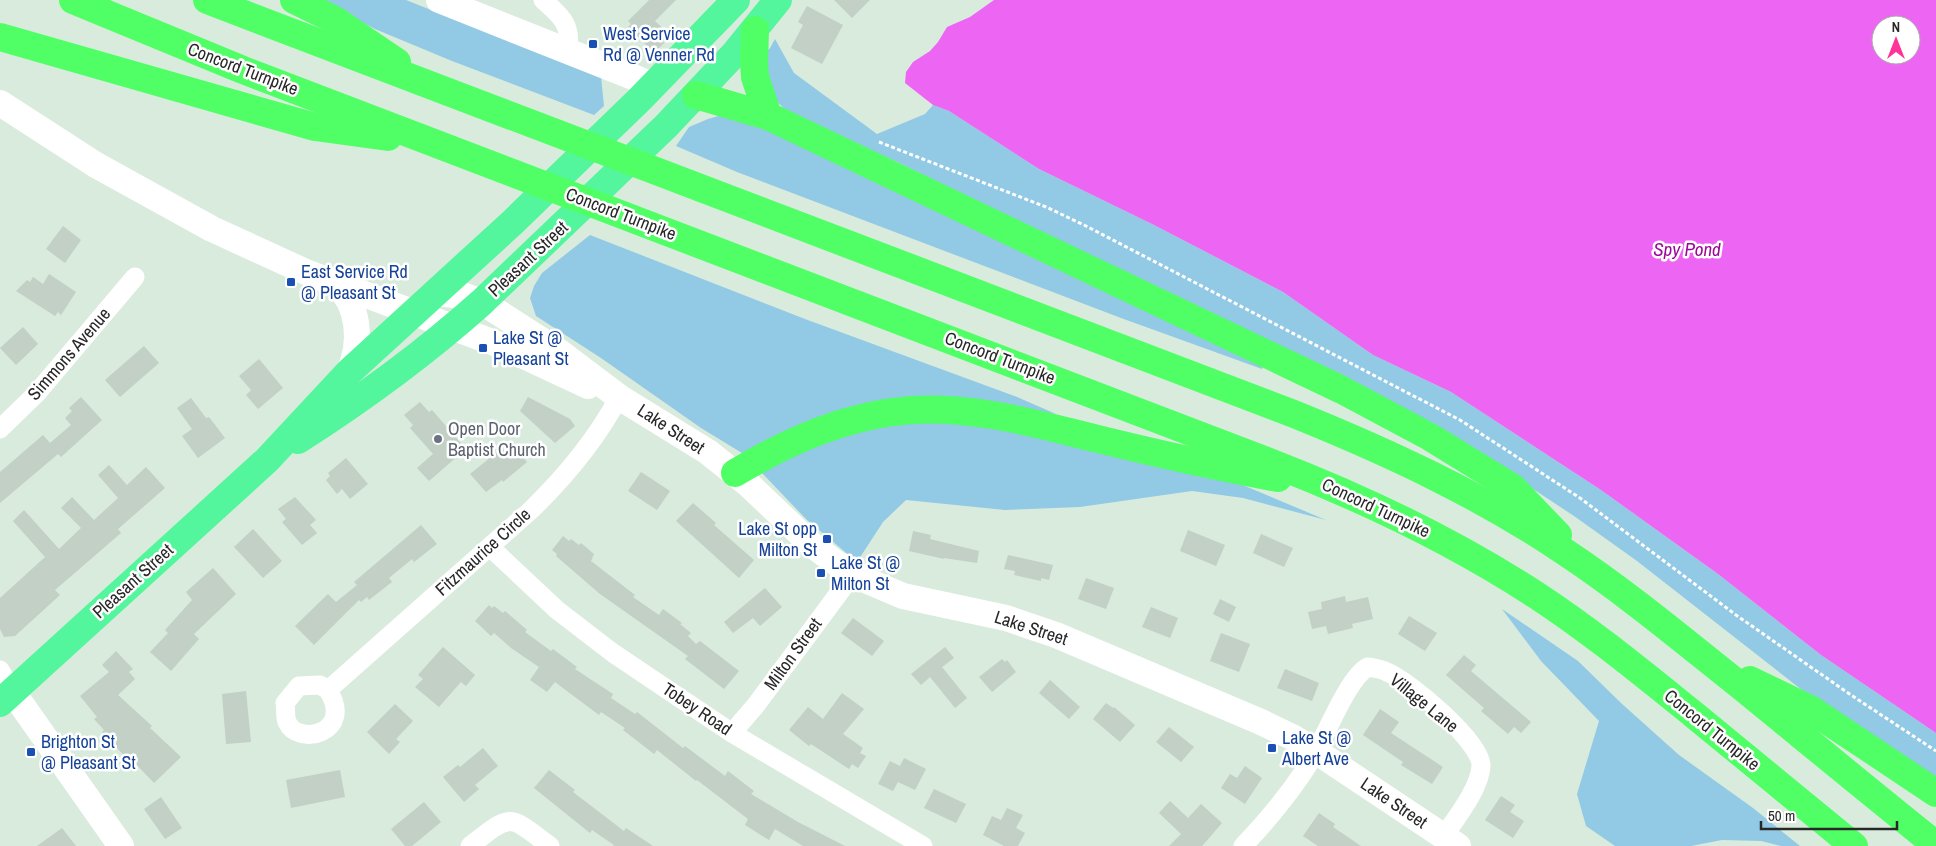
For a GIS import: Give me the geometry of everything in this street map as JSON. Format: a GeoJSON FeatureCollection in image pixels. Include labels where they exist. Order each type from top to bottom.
{"type":"FeatureCollection","features":[{"type":"Feature","properties":{"kind":"highway","name":"Concord Turnpike"},"geometry":{"type":"LineString","coordinates":[[73,0],[180,45],[437,144],[1148,414],[1335,488],[1400,518],[1452,545],[1508,578],[1564,615],[1642,674],[1854,846]]}},
{"type":"Feature","properties":{"kind":"highway"},"geometry":{"type":"LineString","coordinates":[[207,0],[1294,414],[1418,468],[1478,499],[1536,533],[1640,605],[1936,845]]}},
{"type":"Feature","properties":{"kind":"highway"},"geometry":{"type":"LineString","coordinates":[[294,0],[335,20],[436,88]]}},
{"type":"Feature","properties":{"kind":"highway"},"geometry":{"type":"LineString","coordinates":[[755,30],[754,63],[756,77],[768,116]]}},
{"type":"Feature","properties":{"kind":"highway"},"geometry":{"type":"LineString","coordinates":[[0,37],[315,127],[437,144]]}},
{"type":"Feature","properties":{"kind":"highway"},"geometry":{"type":"LineString","coordinates":[[696,95],[768,116],[1312,375],[1401,421],[1513,488],[1592,571]]}},
{"type":"Feature","properties":{"kind":"highway"},"geometry":{"type":"LineString","coordinates":[[735,473],[780,448],[824,428],[884,414],[939,410],[967,411],[1007,417],[1209,466],[1335,488]]}},
{"type":"Feature","properties":{"kind":"highway"},"geometry":{"type":"LineString","coordinates":[[1707,659],[1810,709],[1936,793]]}},
{"type":"Feature","properties":{"kind":"main road"},"geometry":{"type":"LineString","coordinates":[[440,0],[653,85],[696,95]]}},
{"type":"Feature","properties":{"kind":"main road","name":"Pleasant Street"},"geometry":{"type":"LineString","coordinates":[[4,688],[267,460],[349,372],[513,222],[627,111],[736,0]]}},
{"type":"Feature","properties":{"kind":"main road","name":"Pleasant Street"},"geometry":{"type":"LineString","coordinates":[[267,460],[348,408],[453,327],[482,302],[666,126],[755,30],[778,0]]}},
{"type":"Feature","properties":{"kind":"main road"},"geometry":{"type":"LineString","coordinates":[[0,103],[80,155],[155,198],[249,246],[336,284],[414,312]]}},
{"type":"Feature","properties":{"kind":"main road"},"geometry":{"type":"LineString","coordinates":[[336,284],[349,300],[356,327],[356,349],[349,372]]}},
{"type":"Feature","properties":{"kind":"main road","name":"Lake Street"},"geometry":{"type":"LineString","coordinates":[[435,293],[455,294],[482,302],[558,351],[619,396],[681,434],[735,473],[811,544],[853,574],[893,593],[1006,618],[1056,635],[1261,722],[1294,738],[1451,841]]}},
{"type":"Feature","properties":{"kind":"main road","name":"Lake Street"},"geometry":{"type":"LineString","coordinates":[[414,312],[500,344],[570,379],[619,396]]}},
{"type":"Feature","properties":{"kind":"main road"},"geometry":{"type":"LineString","coordinates":[[4,688],[121,846]]}},
{"type":"Feature","properties":{"kind":"street"},"geometry":{"type":"LineString","coordinates":[[542,0],[559,15],[567,27],[569,37],[567,52]]}},
{"type":"Feature","properties":{"kind":"street","name":"Simmons Avenue"},"geometry":{"type":"LineString","coordinates":[[0,429],[36,394],[135,276]]}},
{"type":"Feature","properties":{"kind":"street","name":"Fitzmaurice Circle"},"geometry":{"type":"LineString","coordinates":[[328,690],[537,504],[571,467],[600,431],[619,396]]}},
{"type":"Feature","properties":{"kind":"street","name":"Tobey Road"},"geometry":{"type":"LineString","coordinates":[[490,547],[557,610],[612,653],[732,733],[923,846]]}},
{"type":"Feature","properties":{"kind":"street","name":"Milton Street"},"geometry":{"type":"LineString","coordinates":[[732,733],[756,704],[853,574]]}},
{"type":"Feature","properties":{"kind":"street","name":"Village Lane"},"geometry":{"type":"LineString","coordinates":[[1316,752],[1348,689],[1362,670],[1376,668],[1399,678],[1436,707],[1470,741],[1481,760],[1476,786],[1451,841]]}},
{"type":"Feature","properties":{"kind":"street"},"geometry":{"type":"LineString","coordinates":[[1243,846],[1279,806],[1316,752]]}},
{"type":"Feature","properties":{"kind":"street"},"geometry":{"type":"LineString","coordinates":[[470,846],[502,823],[509,821],[520,823],[550,846]]}},
{"type":"Feature","properties":{"kind":"shaded area"},"geometry":{"type":"Polygon","coordinates":[[[319,0],[406,0],[601,76],[604,106],[594,115],[452,61],[375,29],[319,0]]]}},
{"type":"Feature","properties":{"kind":"shaded area"},"geometry":{"type":"Polygon","coordinates":[[[775,39],[794,73],[877,134],[925,114],[933,105],[949,111],[1039,169],[1154,225],[1283,292],[1373,355],[1451,392],[1601,490],[1718,574],[1821,655],[1936,733],[1936,781],[1825,708],[1637,561],[1574,516],[1486,458],[1172,297],[897,162],[792,116],[772,97],[762,57],[775,39]]]}},
{"type":"Feature","properties":{"kind":"shaded area"},"geometry":{"type":"Polygon","coordinates":[[[732,112],[1263,364],[1262,369],[1121,318],[737,172],[676,146],[689,127],[732,112]]]}},
{"type":"Feature","properties":{"kind":"shaded area"},"geometry":{"type":"Polygon","coordinates":[[[590,235],[805,319],[1017,397],[1056,414],[940,399],[742,453],[701,428],[601,358],[536,316],[530,298],[534,286],[542,273],[590,235]]]}},
{"type":"Feature","properties":{"kind":"shaded area"},"geometry":{"type":"Polygon","coordinates":[[[906,419],[979,421],[1233,481],[1326,520],[1243,498],[1192,491],[1080,507],[1005,510],[906,500],[883,522],[857,562],[807,520],[760,471],[813,440],[906,419]]]}},
{"type":"Feature","properties":{"kind":"shaded area"},"geometry":{"type":"Polygon","coordinates":[[[1502,609],[1578,661],[1679,755],[1753,808],[1800,846],[1781,846],[1761,841],[1722,840],[1691,846],[1615,846],[1586,826],[1577,794],[1599,721],[1541,661],[1502,609]]]}},
{"type":"Feature","properties":{"kind":"water","name":"Spy Pond"},"geometry":{"type":"Polygon","coordinates":[[[994,0],[1936,0],[1936,733],[1821,655],[1718,574],[1601,490],[1451,392],[1373,355],[1283,292],[1154,225],[1039,169],[949,111],[933,105],[905,83],[906,72],[913,62],[930,51],[947,27],[970,17],[994,0]]]}},
{"type":"Feature","properties":{"kind":"building"},"geometry":{"type":"Polygon","coordinates":[[[649,0],[676,0],[655,21],[671,36],[654,53],[628,27],[631,24],[628,21],[649,0]]]}},
{"type":"Feature","properties":{"kind":"building"},"geometry":{"type":"Polygon","coordinates":[[[834,0],[870,0],[852,18],[834,0]]]}},
{"type":"Feature","properties":{"kind":"building"},"geometry":{"type":"Polygon","coordinates":[[[807,6],[843,25],[822,64],[791,48],[803,25],[798,22],[807,6]]]}},
{"type":"Feature","properties":{"kind":"building"},"geometry":{"type":"Polygon","coordinates":[[[63,226],[81,240],[65,263],[46,249],[63,226]]]}},
{"type":"Feature","properties":{"kind":"building"},"geometry":{"type":"Polygon","coordinates":[[[49,274],[76,292],[61,315],[58,312],[55,316],[16,291],[27,280],[30,282],[33,277],[43,284],[49,274]]]}},
{"type":"Feature","properties":{"kind":"building"},"geometry":{"type":"Polygon","coordinates":[[[23,327],[38,344],[16,365],[0,348],[23,327]]]}},
{"type":"Feature","properties":{"kind":"building"},"geometry":{"type":"Polygon","coordinates":[[[144,346],[159,363],[120,397],[105,380],[144,346]]]}},
{"type":"Feature","properties":{"kind":"building"},"geometry":{"type":"Polygon","coordinates":[[[259,359],[283,388],[258,409],[246,395],[251,390],[239,376],[259,359]]]}},
{"type":"Feature","properties":{"kind":"building"},"geometry":{"type":"Polygon","coordinates":[[[81,397],[102,420],[61,457],[58,454],[0,503],[0,472],[43,435],[50,443],[71,425],[65,418],[72,411],[69,408],[81,397]]]}},
{"type":"Feature","properties":{"kind":"building"},"geometry":{"type":"Polygon","coordinates":[[[528,397],[570,419],[575,426],[555,443],[520,411],[528,397]]]}},
{"type":"Feature","properties":{"kind":"building"},"geometry":{"type":"Polygon","coordinates":[[[191,398],[206,418],[209,417],[225,438],[198,458],[182,436],[192,429],[177,408],[191,398]]]}},
{"type":"Feature","properties":{"kind":"building","name":"Open Door Baptist Church"},"geometry":{"type":"Polygon","coordinates":[[[420,402],[429,412],[432,410],[466,449],[429,481],[417,468],[433,454],[410,428],[413,425],[404,415],[420,402]]]}},
{"type":"Feature","properties":{"kind":"building"},"geometry":{"type":"Polygon","coordinates":[[[514,446],[527,462],[503,482],[502,480],[486,492],[470,474],[502,448],[506,453],[514,446]]]}},
{"type":"Feature","properties":{"kind":"building"},"geometry":{"type":"Polygon","coordinates":[[[346,458],[368,484],[350,499],[342,489],[337,494],[326,480],[330,476],[328,473],[346,458]]]}},
{"type":"Feature","properties":{"kind":"building"},"geometry":{"type":"Polygon","coordinates":[[[109,465],[127,485],[146,467],[165,488],[118,529],[121,533],[55,590],[60,595],[15,636],[4,637],[0,629],[0,598],[45,557],[13,521],[24,510],[59,549],[81,528],[61,508],[72,497],[94,520],[118,498],[98,475],[109,465]]]}},
{"type":"Feature","properties":{"kind":"building"},"geometry":{"type":"Polygon","coordinates":[[[641,472],[670,491],[657,510],[628,491],[641,472]]]}},
{"type":"Feature","properties":{"kind":"building"},"geometry":{"type":"Polygon","coordinates":[[[295,497],[316,520],[310,525],[317,533],[302,545],[282,522],[286,519],[278,509],[295,497]]]}},
{"type":"Feature","properties":{"kind":"building"},"geometry":{"type":"Polygon","coordinates":[[[693,503],[716,523],[714,525],[754,560],[739,578],[676,521],[693,503]]]}},
{"type":"Feature","properties":{"kind":"building"},"geometry":{"type":"Polygon","coordinates":[[[421,525],[437,544],[414,562],[412,559],[389,578],[392,582],[369,600],[367,597],[361,602],[359,600],[314,645],[295,626],[328,594],[336,602],[357,585],[354,582],[421,525]]]}},
{"type":"Feature","properties":{"kind":"building"},"geometry":{"type":"Polygon","coordinates":[[[253,529],[282,561],[263,578],[234,547],[253,529]]]}},
{"type":"Feature","properties":{"kind":"building"},"geometry":{"type":"Polygon","coordinates":[[[1188,530],[1225,545],[1216,566],[1180,551],[1188,530]]]}},
{"type":"Feature","properties":{"kind":"building"},"geometry":{"type":"Polygon","coordinates":[[[913,531],[931,535],[930,539],[979,551],[977,563],[944,559],[909,551],[913,531]]]}},
{"type":"Feature","properties":{"kind":"building"},"geometry":{"type":"Polygon","coordinates":[[[1261,534],[1293,548],[1284,567],[1253,553],[1261,534]]]}},
{"type":"Feature","properties":{"kind":"building"},"geometry":{"type":"Polygon","coordinates":[[[563,536],[579,545],[581,543],[594,554],[591,561],[635,595],[633,597],[659,615],[663,609],[682,623],[680,624],[691,633],[688,636],[696,644],[700,641],[739,671],[724,689],[685,659],[688,656],[600,594],[556,556],[557,554],[552,550],[563,536]]]}},
{"type":"Feature","properties":{"kind":"building"},"geometry":{"type":"Polygon","coordinates":[[[1008,555],[1053,565],[1049,580],[1041,578],[1041,581],[1014,575],[1015,571],[1004,569],[1008,555]]]}},
{"type":"Feature","properties":{"kind":"building"},"geometry":{"type":"Polygon","coordinates":[[[213,568],[236,594],[194,634],[199,639],[171,671],[150,652],[168,633],[165,630],[192,600],[186,592],[213,568]]]}},
{"type":"Feature","properties":{"kind":"building"},"geometry":{"type":"Polygon","coordinates":[[[1086,578],[1114,588],[1106,609],[1078,599],[1086,578]]]}},
{"type":"Feature","properties":{"kind":"building"},"geometry":{"type":"Polygon","coordinates":[[[765,588],[782,607],[760,626],[753,618],[733,633],[724,622],[765,588]]]}},
{"type":"Feature","properties":{"kind":"building"},"geometry":{"type":"Polygon","coordinates":[[[1345,596],[1346,602],[1368,597],[1373,619],[1352,624],[1353,628],[1328,634],[1326,626],[1312,629],[1308,612],[1322,609],[1321,602],[1345,596]]]}},
{"type":"Feature","properties":{"kind":"building"},"geometry":{"type":"Polygon","coordinates":[[[1220,599],[1236,607],[1229,622],[1213,614],[1220,599]]]}},
{"type":"Feature","properties":{"kind":"building"},"geometry":{"type":"Polygon","coordinates":[[[489,605],[492,608],[494,606],[503,613],[505,611],[527,630],[525,632],[551,651],[553,649],[577,667],[575,669],[613,694],[611,698],[635,714],[637,712],[683,748],[685,746],[725,776],[728,771],[754,791],[751,794],[798,822],[845,846],[803,846],[775,829],[769,840],[745,825],[748,819],[697,780],[657,750],[654,754],[623,730],[625,728],[601,712],[599,715],[555,682],[547,692],[530,680],[539,667],[511,648],[494,633],[491,636],[475,621],[489,605]]]}},
{"type":"Feature","properties":{"kind":"building"},"geometry":{"type":"Polygon","coordinates":[[[1151,607],[1178,618],[1170,638],[1142,627],[1151,607]]]}},
{"type":"Feature","properties":{"kind":"building"},"geometry":{"type":"Polygon","coordinates":[[[1409,616],[1437,633],[1425,651],[1398,634],[1409,616]]]}},
{"type":"Feature","properties":{"kind":"building"},"geometry":{"type":"Polygon","coordinates":[[[853,618],[884,641],[872,656],[841,633],[853,618]]]}},
{"type":"Feature","properties":{"kind":"building"},"geometry":{"type":"Polygon","coordinates":[[[1221,633],[1250,644],[1239,672],[1210,661],[1221,633]]]}},
{"type":"Feature","properties":{"kind":"building"},"geometry":{"type":"Polygon","coordinates":[[[443,647],[475,675],[466,686],[461,682],[439,707],[415,687],[423,679],[418,675],[443,647]]]}},
{"type":"Feature","properties":{"kind":"building"},"geometry":{"type":"Polygon","coordinates":[[[945,647],[954,658],[942,667],[967,698],[955,708],[930,677],[921,685],[911,674],[945,647]]]}},
{"type":"Feature","properties":{"kind":"building"},"geometry":{"type":"Polygon","coordinates":[[[116,651],[133,669],[129,672],[135,679],[118,695],[152,726],[150,728],[181,757],[154,783],[133,761],[131,763],[102,732],[104,730],[94,719],[97,717],[80,696],[109,672],[102,665],[116,651]]]}},
{"type":"Feature","properties":{"kind":"building"},"geometry":{"type":"Polygon","coordinates":[[[1464,655],[1476,665],[1471,671],[1531,722],[1521,733],[1514,727],[1508,734],[1481,711],[1484,708],[1446,675],[1464,655]]]}},
{"type":"Feature","properties":{"kind":"building"},"geometry":{"type":"Polygon","coordinates":[[[1002,659],[1005,662],[1007,660],[1016,672],[992,692],[979,677],[1002,659]]]}},
{"type":"Feature","properties":{"kind":"building"},"geometry":{"type":"Polygon","coordinates":[[[1285,669],[1319,683],[1312,701],[1277,688],[1285,669]]]}},
{"type":"Feature","properties":{"kind":"building"},"geometry":{"type":"Polygon","coordinates":[[[1050,680],[1080,707],[1069,719],[1039,693],[1050,680]]]}},
{"type":"Feature","properties":{"kind":"building"},"geometry":{"type":"Polygon","coordinates":[[[246,691],[251,742],[226,744],[222,694],[246,691]]]}},
{"type":"Feature","properties":{"kind":"building"},"geometry":{"type":"Polygon","coordinates":[[[842,693],[864,709],[843,734],[863,748],[860,753],[866,756],[858,768],[852,764],[849,769],[811,744],[809,746],[789,730],[808,707],[823,719],[842,693]]]}},
{"type":"Feature","properties":{"kind":"building"},"geometry":{"type":"Polygon","coordinates":[[[1106,703],[1114,707],[1135,725],[1120,742],[1093,719],[1106,703]]]}},
{"type":"Feature","properties":{"kind":"building"},"geometry":{"type":"Polygon","coordinates":[[[395,704],[413,721],[396,739],[400,742],[389,754],[367,732],[395,704]]]}},
{"type":"Feature","properties":{"kind":"building"},"geometry":{"type":"Polygon","coordinates":[[[1380,709],[1399,722],[1391,733],[1443,767],[1432,784],[1401,765],[1403,762],[1363,735],[1380,709]]]}},
{"type":"Feature","properties":{"kind":"building"},"geometry":{"type":"Polygon","coordinates":[[[1169,727],[1194,747],[1181,762],[1156,742],[1169,727]]]}},
{"type":"Feature","properties":{"kind":"building"},"geometry":{"type":"Polygon","coordinates":[[[483,748],[498,766],[475,785],[479,789],[464,802],[443,777],[458,765],[460,767],[483,748]]]}},
{"type":"Feature","properties":{"kind":"building"},"geometry":{"type":"Polygon","coordinates":[[[904,758],[926,769],[915,790],[898,782],[893,791],[878,784],[890,761],[900,766],[904,758]]]}},
{"type":"Feature","properties":{"kind":"building"},"geometry":{"type":"Polygon","coordinates":[[[1245,766],[1262,778],[1245,804],[1221,788],[1230,774],[1237,778],[1245,766]]]}},
{"type":"Feature","properties":{"kind":"building"},"geometry":{"type":"Polygon","coordinates":[[[340,770],[345,797],[291,808],[286,780],[340,770]]]}},
{"type":"Feature","properties":{"kind":"building"},"geometry":{"type":"Polygon","coordinates":[[[549,770],[575,790],[573,792],[624,831],[626,828],[653,846],[613,846],[592,830],[590,833],[534,788],[549,770]]]}},
{"type":"Feature","properties":{"kind":"building"},"geometry":{"type":"Polygon","coordinates":[[[934,789],[966,804],[956,823],[924,808],[934,789]]]}},
{"type":"Feature","properties":{"kind":"building"},"geometry":{"type":"Polygon","coordinates":[[[1501,796],[1515,805],[1510,812],[1524,821],[1513,838],[1485,820],[1501,796]]]}},
{"type":"Feature","properties":{"kind":"building"},"geometry":{"type":"Polygon","coordinates":[[[161,797],[182,828],[165,839],[144,809],[161,797]]]}},
{"type":"Feature","properties":{"kind":"building"},"geometry":{"type":"Polygon","coordinates":[[[1170,801],[1188,818],[1201,804],[1222,823],[1202,846],[1169,846],[1181,834],[1159,813],[1170,801]]]}},
{"type":"Feature","properties":{"kind":"building"},"geometry":{"type":"Polygon","coordinates":[[[424,802],[441,822],[412,846],[405,846],[391,829],[424,802]]]}},
{"type":"Feature","properties":{"kind":"building"},"geometry":{"type":"Polygon","coordinates":[[[1007,808],[1023,815],[1016,828],[1025,833],[1018,846],[1004,846],[983,835],[992,816],[1001,820],[1007,808]]]}},
{"type":"Feature","properties":{"kind":"building"},"geometry":{"type":"Polygon","coordinates":[[[1319,813],[1335,824],[1333,827],[1361,846],[1318,846],[1303,836],[1319,813]]]}},
{"type":"Feature","properties":{"kind":"building"},"geometry":{"type":"Polygon","coordinates":[[[62,828],[76,846],[37,846],[62,828]]]}},
{"type":"Feature","properties":{"kind":"place","name":"West Service Rd @ Venner Rd"},"geometry":{"type":"Point","coordinates":[593,44]}},
{"type":"Feature","properties":{"kind":"place","name":"East Service Rd @ Pleasant St"},"geometry":{"type":"Point","coordinates":[291,282]}},
{"type":"Feature","properties":{"kind":"place","name":"Lake St @ Pleasant St"},"geometry":{"type":"Point","coordinates":[483,348]}},
{"type":"Feature","properties":{"kind":"place","name":"Open Door Baptist Church"},"geometry":{"type":"Point","coordinates":[438,439]}},
{"type":"Feature","properties":{"kind":"place","name":"Lake St opp Milton St"},"geometry":{"type":"Point","coordinates":[827,539]}},
{"type":"Feature","properties":{"kind":"place","name":"Lake St @ Milton St"},"geometry":{"type":"Point","coordinates":[821,573]}},
{"type":"Feature","properties":{"kind":"place","name":"Lake St @ Albert Ave"},"geometry":{"type":"Point","coordinates":[1272,748]}},
{"type":"Feature","properties":{"kind":"place","name":"Brighton St @ Pleasant St"},"geometry":{"type":"Point","coordinates":[31,752]}}]}
